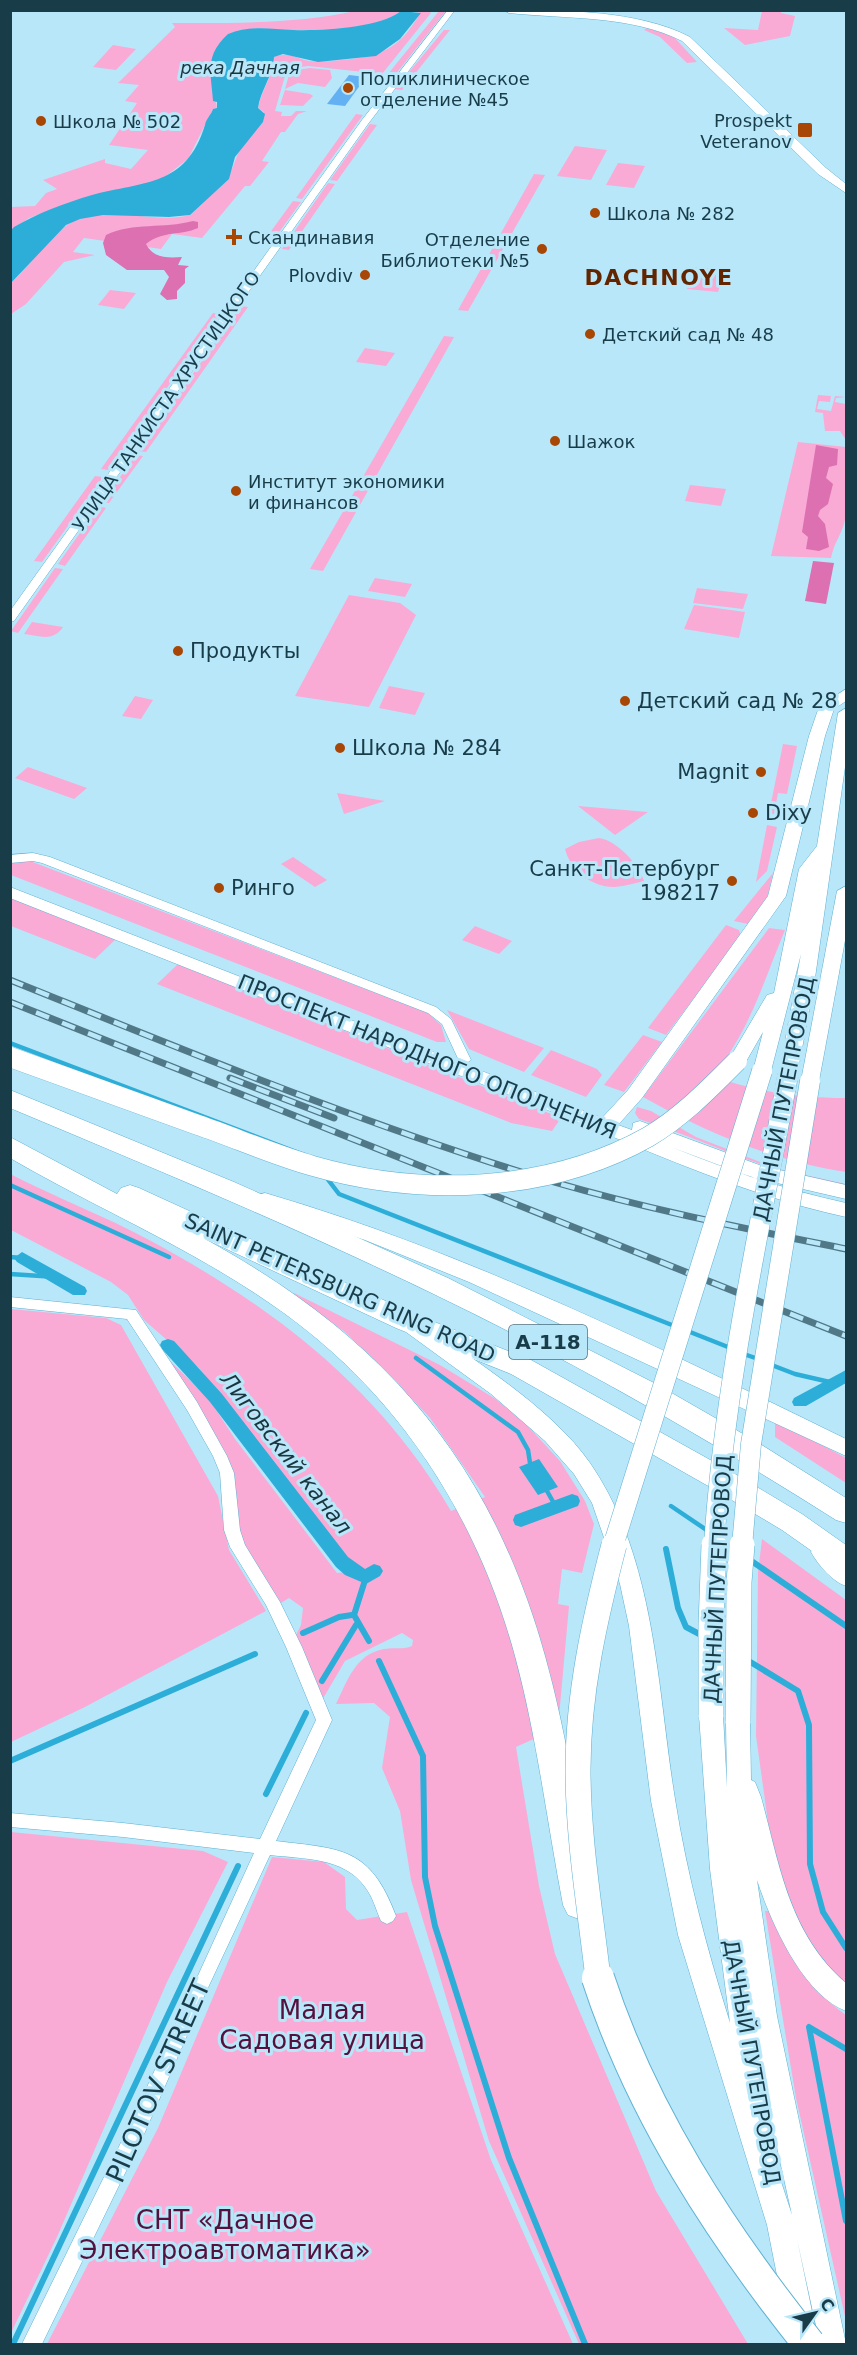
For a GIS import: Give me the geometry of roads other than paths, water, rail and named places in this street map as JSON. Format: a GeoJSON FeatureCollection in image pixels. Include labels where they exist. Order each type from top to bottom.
{"type":"FeatureCollection","features":[{"type":"Feature","properties":{"kind":"highway","name":"SAINT PETERSBURG RING ROAD"},"geometry":{"type":"LineString","coordinates":[[10,1098],[239,1193],[394,1264],[660,1400],[772,1463],[846,1512]]}},
{"type":"Feature","properties":{"kind":"highway","name":"SAINT PETERSBURG RING ROAD"},"geometry":{"type":"LineString","coordinates":[[10,1140],[405,1321],[520,1367],[792,1522],[846,1560]]}},
{"type":"Feature","properties":{"kind":"highway"},"geometry":{"type":"LineString","coordinates":[[10,1146],[64,1178],[249,1276],[312,1320],[400,1401],[447,1463],[506,1583],[528,1648],[580,1913],[598,1978],[615,2027],[674,2151],[760,2283],[807,2344]]}},
{"type":"Feature","properties":{"kind":"main road"},"geometry":{"type":"LineString","coordinates":[[509,10],[645,25],[676,32],[686,39],[822,171],[846,189]]}},
{"type":"Feature","properties":{"kind":"main road"},"geometry":{"type":"LineString","coordinates":[[544,10],[651,22],[683,29],[697,39],[846,181]]}},
{"type":"Feature","properties":{"kind":"main road"},"geometry":{"type":"LineString","coordinates":[[609,1122],[638,1091],[777,896],[827,707],[846,694]]}},
{"type":"Feature","properties":{"kind":"main road","name":"ДАЧНЫЙ ПУТЕПРОВОД"},"geometry":{"type":"LineString","coordinates":[[807,2344],[762,2136],[726,1909],[714,1798],[710,1634],[715,1550],[735,1356],[806,987],[826,845],[828,814],[846,713]]}},
{"type":"Feature","properties":{"kind":"main road"},"geometry":{"type":"LineString","coordinates":[[598,1978],[579,1789],[579,1739],[592,1624],[625,1502],[717,1221],[788,973],[808,869],[826,845]]}},
{"type":"Feature","properties":{"kind":"main road","name":"ПРОСПЕКТ НАРОДНОГО ОПОЛЧЕНИЯ"},"geometry":{"type":"LineString","coordinates":[[10,882],[465,1060],[609,1122],[744,1184],[846,1210]]}},
{"type":"Feature","properties":{"kind":"main road","name":"ПРОСПЕКТ НАРОДНОГО ОПОЛЧЕНИЯ"},"geometry":{"type":"LineString","coordinates":[[10,892],[609,1122],[758,1172],[846,1192]]}},
{"type":"Feature","properties":{"kind":"main road","name":"ДАЧНЫЙ ПУТЕПРОВОД"},"geometry":{"type":"LineString","coordinates":[[834,2344],[779,2095],[764,2016],[740,1845],[739,1582],[751,1444],[808,1092],[846,906]]}},
{"type":"Feature","properties":{"kind":"main road"},"geometry":{"type":"LineString","coordinates":[[10,1057],[279,1155],[345,1175],[389,1183],[444,1187],[519,1181],[571,1170],[605,1158],[642,1142],[696,1105],[737,1061],[788,973]]}},
{"type":"Feature","properties":{"kind":"main road"},"geometry":{"type":"LineString","coordinates":[[239,1193],[332,1219],[482,1279],[693,1372],[846,1448]]}},
{"type":"Feature","properties":{"kind":"main road"},"geometry":{"type":"LineString","coordinates":[[405,1321],[498,1388],[553,1435],[582,1468],[602,1502],[632,1584],[640,1626],[663,1801],[690,1935],[782,2229]]}},
{"type":"Feature","properties":{"kind":"main road"},"geometry":{"type":"LineString","coordinates":[[792,1522],[846,1576]]}},
{"type":"Feature","properties":{"kind":"main road"},"geometry":{"type":"LineString","coordinates":[[739,1761],[773,1895],[798,1944],[817,1970],[846,1999]]}},
{"type":"Feature","properties":{"kind":"street","name":"УЛИЦА ТАНКИСТА ХРУСТИЦКОГО"},"geometry":{"type":"LineString","coordinates":[[10,619],[364,122],[452,10]]}},
{"type":"Feature","properties":{"kind":"street"},"geometry":{"type":"LineString","coordinates":[[10,859],[33,857],[46,860],[432,1010],[447,1022],[465,1060]]}},
{"type":"Feature","properties":{"kind":"street","name":"PILOTOV STREET"},"geometry":{"type":"LineString","coordinates":[[10,1302],[131,1314],[192,1406],[220,1456],[227,1473],[232,1530],[238,1547],[267,1604],[294,1647],[324,1720],[139,2126],[33,2344]]}},
{"type":"Feature","properties":{"kind":"street"},"geometry":{"type":"LineString","coordinates":[[10,1820],[123,1830],[325,1854],[350,1861],[368,1876],[379,1892],[387,1916]]}},
{"type":"Feature","properties":{"kind":"water","name":"река Дачная"},"geometry":{"type":"Polygon","coordinates":[[[401,11],[421,13],[400,39],[376,56],[318,62],[283,54],[274,57],[272,70],[258,108],[265,114],[263,122],[235,157],[229,179],[190,215],[169,217],[103,215],[80,219],[66,225],[11,283],[11,230],[14,227],[72,201],[161,178],[175,171],[187,160],[197,145],[206,121],[213,109],[217,108],[217,102],[213,101],[212,57],[220,42],[228,34],[268,28],[305,30],[350,27],[379,21],[401,11]]]}},
{"type":"Feature","properties":{"kind":"water"},"geometry":{"type":"Polygon","coordinates":[[[539,1459],[558,1487],[538,1495],[519,1467],[539,1459]]]}},
{"type":"Feature","properties":{"kind":"waterway"},"geometry":{"type":"LineString","coordinates":[[10,1043],[312,1158]]}},
{"type":"Feature","properties":{"kind":"waterway"},"geometry":{"type":"LineString","coordinates":[[326,1177],[339,1194],[677,1327]]}},
{"type":"Feature","properties":{"kind":"waterway"},"geometry":{"type":"LineString","coordinates":[[10,1185],[169,1257]]}},
{"type":"Feature","properties":{"kind":"waterway","name":"Лиговский канал"},"geometry":{"type":"LineString","coordinates":[[10,1257],[22,1258]]}},
{"type":"Feature","properties":{"kind":"waterway","name":"Лиговский канал"},"geometry":{"type":"LineString","coordinates":[[22,1258],[79,1291]]}},
{"type":"Feature","properties":{"kind":"waterway"},"geometry":{"type":"LineString","coordinates":[[10,1274],[56,1277]]}},
{"type":"Feature","properties":{"kind":"waterway"},"geometry":{"type":"LineString","coordinates":[[685,1330],[733,1349]]}},
{"type":"Feature","properties":{"kind":"waterway","name":"Лиговский канал"},"geometry":{"type":"LineString","coordinates":[[168,1345],[216,1398],[342,1562],[351,1570],[366,1577],[374,1571]]}},
{"type":"Feature","properties":{"kind":"waterway"},"geometry":{"type":"LineString","coordinates":[[741,1353],[761,1360]]}},
{"type":"Feature","properties":{"kind":"waterway"},"geometry":{"type":"LineString","coordinates":[[416,1358],[518,1432],[528,1450],[530,1463]]}},
{"type":"Feature","properties":{"kind":"waterway"},"geometry":{"type":"LineString","coordinates":[[769,1364],[795,1374],[834,1383]]}},
{"type":"Feature","properties":{"kind":"waterway","name":"Лиговский канал"},"geometry":{"type":"LineString","coordinates":[[800,1402],[846,1376]]}},
{"type":"Feature","properties":{"kind":"waterway"},"geometry":{"type":"LineString","coordinates":[[547,1491],[556,1507]]}},
{"type":"Feature","properties":{"kind":"waterway","name":"Лиговский канал"},"geometry":{"type":"LineString","coordinates":[[521,1520],[572,1501]]}},
{"type":"Feature","properties":{"kind":"waterway"},"geometry":{"type":"LineString","coordinates":[[671,1506],[711,1533]]}},
{"type":"Feature","properties":{"kind":"waterway"},"geometry":{"type":"LineString","coordinates":[[666,1549],[678,1608],[686,1627],[703,1636]]}},
{"type":"Feature","properties":{"kind":"waterway"},"geometry":{"type":"LineString","coordinates":[[750,1560],[846,1626]]}},
{"type":"Feature","properties":{"kind":"waterway"},"geometry":{"type":"LineString","coordinates":[[366,1577],[354,1615],[369,1641]]}},
{"type":"Feature","properties":{"kind":"waterway"},"geometry":{"type":"LineString","coordinates":[[303,1633],[339,1617],[352,1615]]}},
{"type":"Feature","properties":{"kind":"waterway"},"geometry":{"type":"LineString","coordinates":[[322,1681],[356,1625]]}},
{"type":"Feature","properties":{"kind":"waterway"},"geometry":{"type":"LineString","coordinates":[[10,1761],[255,1654]]}},
{"type":"Feature","properties":{"kind":"waterway"},"geometry":{"type":"LineString","coordinates":[[747,1660],[798,1691],[809,1725],[810,1864],[823,1912],[846,1948]]}},
{"type":"Feature","properties":{"kind":"waterway"},"geometry":{"type":"LineString","coordinates":[[379,1661],[423,1756],[425,1877],[435,1926],[509,2158],[585,2344]]}},
{"type":"Feature","properties":{"kind":"waterway"},"geometry":{"type":"LineString","coordinates":[[266,1794],[306,1713]]}},
{"type":"Feature","properties":{"kind":"waterway"},"geometry":{"type":"LineString","coordinates":[[13,2344],[238,1866]]}},
{"type":"Feature","properties":{"kind":"waterway"},"geometry":{"type":"LineString","coordinates":[[846,2049],[809,2027],[846,2221]]}},
{"type":"Feature","properties":{"kind":"railway"},"geometry":{"type":"LineString","coordinates":[[10,980],[348,1113],[485,1160],[554,1182],[626,1201],[846,1249]]}},
{"type":"Feature","properties":{"kind":"railway"},"geometry":{"type":"LineString","coordinates":[[10,1002],[846,1336]]}},
{"type":"Feature","properties":{"kind":"railway"},"geometry":{"type":"LineString","coordinates":[[230,1078],[334,1118]]}},
{"type":"Feature","properties":{"kind":"place","name":"Поликлиническое отделение №45"},"geometry":{"type":"Point","coordinates":[348,88]}},
{"type":"Feature","properties":{"kind":"place","name":"Школа № 502"},"geometry":{"type":"Point","coordinates":[41,121]}},
{"type":"Feature","properties":{"kind":"place","name":"Prospekt Veteranov"},"geometry":{"type":"Point","coordinates":[805,130]}},
{"type":"Feature","properties":{"kind":"place","name":"Школа № 282"},"geometry":{"type":"Point","coordinates":[595,213]}},
{"type":"Feature","properties":{"kind":"place","name":"Скандинавия"},"geometry":{"type":"Point","coordinates":[234,237]}},
{"type":"Feature","properties":{"kind":"place","name":"Отделение Библиотеки №5"},"geometry":{"type":"Point","coordinates":[542,249]}},
{"type":"Feature","properties":{"kind":"place","name":"Plovdiv"},"geometry":{"type":"Point","coordinates":[365,275]}},
{"type":"Feature","properties":{"kind":"place","name":"Детский сад № 48"},"geometry":{"type":"Point","coordinates":[590,334]}},
{"type":"Feature","properties":{"kind":"place","name":"Шажок"},"geometry":{"type":"Point","coordinates":[555,441]}},
{"type":"Feature","properties":{"kind":"place","name":"Институт экономики и финансов"},"geometry":{"type":"Point","coordinates":[236,491]}},
{"type":"Feature","properties":{"kind":"place","name":"Продукты"},"geometry":{"type":"Point","coordinates":[178,651]}},
{"type":"Feature","properties":{"kind":"place","name":"Детский сад № 28"},"geometry":{"type":"Point","coordinates":[625,701]}},
{"type":"Feature","properties":{"kind":"place","name":"Школа № 284"},"geometry":{"type":"Point","coordinates":[340,748]}},
{"type":"Feature","properties":{"kind":"place","name":"Magnit"},"geometry":{"type":"Point","coordinates":[761,772]}},
{"type":"Feature","properties":{"kind":"place","name":"Dixy"},"geometry":{"type":"Point","coordinates":[753,813]}},
{"type":"Feature","properties":{"kind":"place","name":"Санкт-Петербург 198217"},"geometry":{"type":"Point","coordinates":[732,881]}},
{"type":"Feature","properties":{"kind":"place","name":"Ринго"},"geometry":{"type":"Point","coordinates":[219,888]}},
{"type":"Feature","properties":{"kind":"district","name":"DACHNOYE"},"geometry":{"type":"Point","coordinates":[659,277]}},
{"type":"Feature","properties":{"kind":"park label","name":"Малая Садовая улица"},"geometry":{"type":"Point","coordinates":[322,2025]}},
{"type":"Feature","properties":{"kind":"park label","name":"СНТ «Дачное Электроавтоматика»"},"geometry":{"type":"Point","coordinates":[225,2235]}}]}
